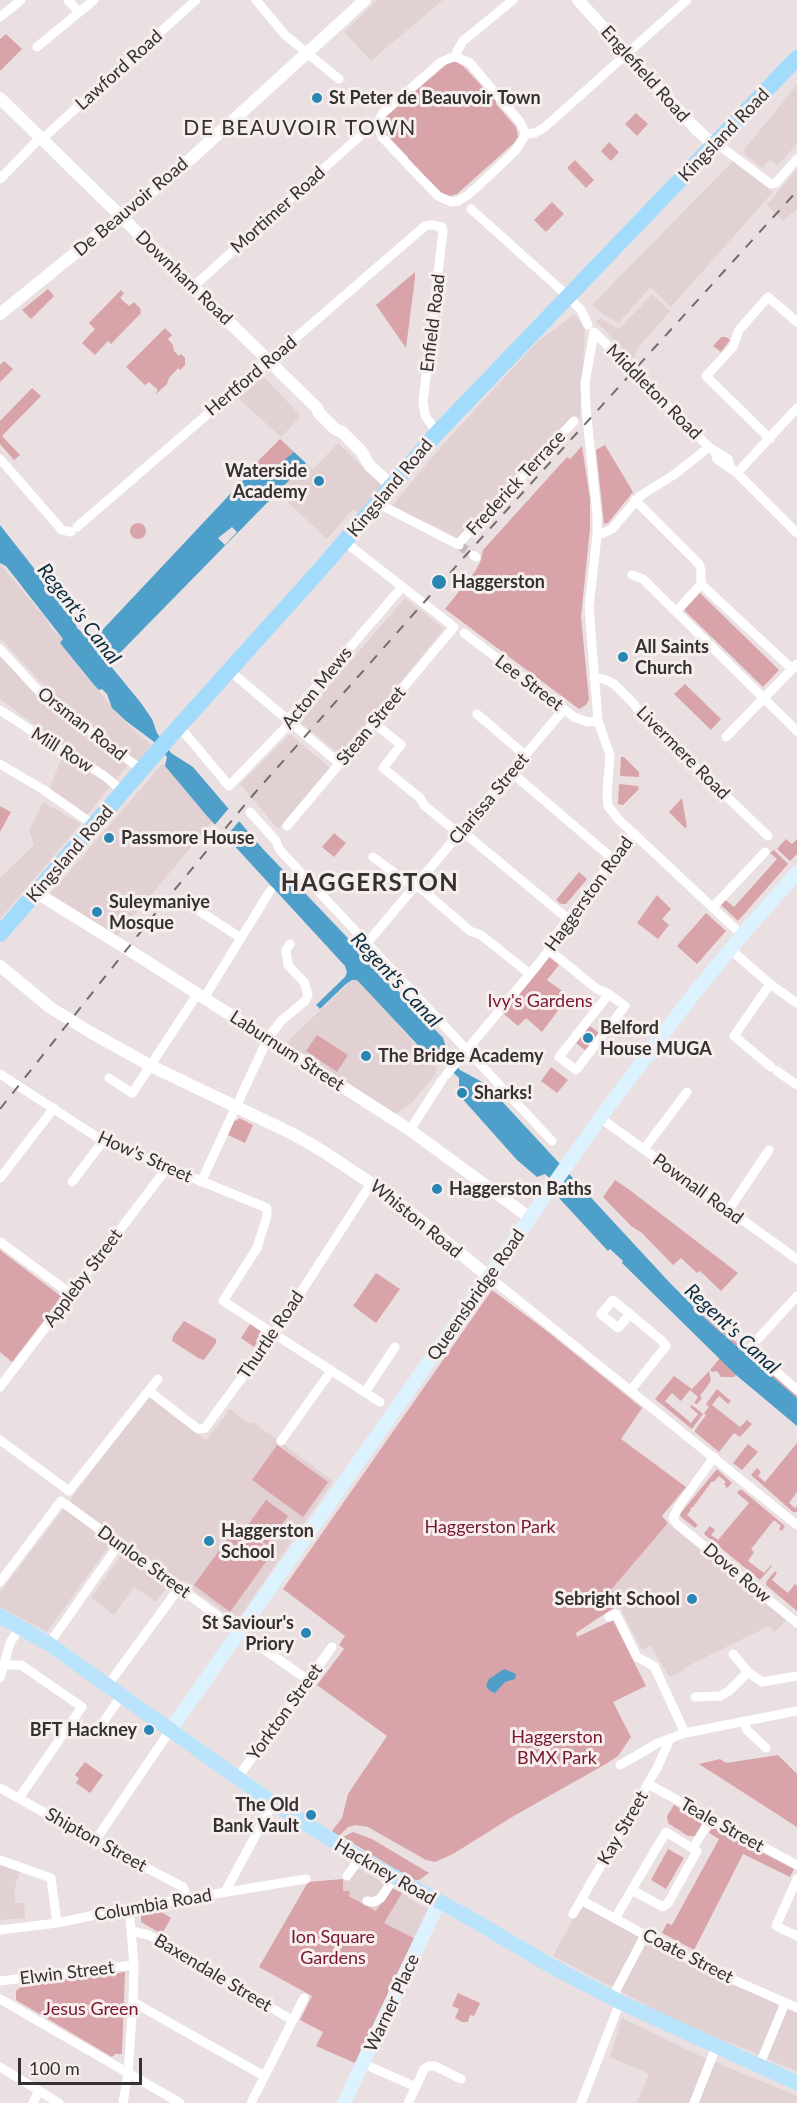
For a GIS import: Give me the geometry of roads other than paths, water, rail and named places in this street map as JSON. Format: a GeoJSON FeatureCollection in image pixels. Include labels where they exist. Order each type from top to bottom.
{"type":"FeatureCollection","features":[{"type":"Feature","properties":{"kind":"highway","name":"Kingsland Road"},"geometry":{"type":"LineString","coordinates":[[0,934],[175,731],[345,542],[437,433],[797,58]]}},
{"type":"Feature","properties":{"kind":"main road","name":"Queensbridge Road"},"geometry":{"type":"LineString","coordinates":[[171,1730],[600,1118],[673,1020],[742,934],[797,873]]}},
{"type":"Feature","properties":{"kind":"main road","name":"Hackney Road"},"geometry":{"type":"LineString","coordinates":[[0,1616],[49,1644],[273,1803],[394,1878],[616,2000],[797,2083]]}},
{"type":"Feature","properties":{"kind":"main road","name":"Warner Place"},"geometry":{"type":"LineString","coordinates":[[344,2103],[439,1902]]}},
{"type":"Feature","properties":{"kind":"street"},"geometry":{"type":"LineString","coordinates":[[0,17],[21,0]]}},
{"type":"Feature","properties":{"kind":"street"},"geometry":{"type":"LineString","coordinates":[[68,0],[79,12]]}},
{"type":"Feature","properties":{"kind":"street"},"geometry":{"type":"LineString","coordinates":[[37,46],[94,0]]}},
{"type":"Feature","properties":{"kind":"street","name":"Lawford Road"},"geometry":{"type":"LineString","coordinates":[[0,179],[41,138],[196,0]]}},
{"type":"Feature","properties":{"kind":"street"},"geometry":{"type":"LineString","coordinates":[[256,0],[275,25],[339,80]]}},
{"type":"Feature","properties":{"kind":"street","name":"De Beauvoir Road"},"geometry":{"type":"LineString","coordinates":[[0,314],[183,165],[364,0]]}},
{"type":"Feature","properties":{"kind":"street"},"geometry":{"type":"LineString","coordinates":[[456,57],[463,41],[513,0]]}},
{"type":"Feature","properties":{"kind":"street","name":"Englefield Road"},"geometry":{"type":"LineString","coordinates":[[578,0],[695,128],[707,139],[716,143]]}},
{"type":"Feature","properties":{"kind":"street"},"geometry":{"type":"LineString","coordinates":[[526,134],[545,128],[687,0]]}},
{"type":"Feature","properties":{"kind":"street"},"geometry":{"type":"LineString","coordinates":[[456,57],[463,58],[470,63],[520,122],[526,134],[515,151],[468,195],[451,202],[438,196],[382,137],[376,123],[383,112],[441,62],[456,57]]}},
{"type":"Feature","properties":{"kind":"street","name":"Downham Road"},"geometry":{"type":"LineString","coordinates":[[0,98],[317,408],[335,429],[342,432],[367,458],[373,458],[395,483]]}},
{"type":"Feature","properties":{"kind":"street","name":"Mortimer Road"},"geometry":{"type":"LineString","coordinates":[[193,287],[362,134]]}},
{"type":"Feature","properties":{"kind":"street"},"geometry":{"type":"LineString","coordinates":[[716,143],[766,181],[776,183],[797,159]]}},
{"type":"Feature","properties":{"kind":"street","name":"Middleton Road"},"geometry":{"type":"LineString","coordinates":[[471,209],[581,309],[591,329],[712,449],[728,459],[733,470],[797,533]]}},
{"type":"Feature","properties":{"kind":"street","name":"Hertford Road"},"geometry":{"type":"LineString","coordinates":[[0,459],[62,530],[74,529],[425,226]]}},
{"type":"Feature","properties":{"kind":"street","name":"Enfield Road"},"geometry":{"type":"LineString","coordinates":[[425,226],[442,227],[443,231],[423,402],[425,415],[437,433]]}},
{"type":"Feature","properties":{"kind":"street"},"geometry":{"type":"LineString","coordinates":[[770,439],[706,376],[733,347],[739,330],[768,297],[797,322]]}},
{"type":"Feature","properties":{"kind":"street","name":"Haggerston Road"},"geometry":{"type":"LineString","coordinates":[[410,1130],[444,1078],[549,950],[549,945],[634,833],[618,819],[608,806],[609,749],[598,722],[594,678],[589,607],[597,536],[596,498],[585,398],[591,329]]}},
{"type":"Feature","properties":{"kind":"street"},"geometry":{"type":"LineString","coordinates":[[733,470],[770,439],[797,408]]}},
{"type":"Feature","properties":{"kind":"street","name":"Frederick Terrace"},"geometry":{"type":"LineString","coordinates":[[377,503],[458,545],[574,421]]}},
{"type":"Feature","properties":{"kind":"street"},"geometry":{"type":"LineString","coordinates":[[597,536],[612,529],[636,500],[712,449]]}},
{"type":"Feature","properties":{"kind":"street"},"geometry":{"type":"LineString","coordinates":[[636,500],[699,564],[702,584],[795,667],[726,736]]}},
{"type":"Feature","properties":{"kind":"street"},"geometry":{"type":"LineString","coordinates":[[345,542],[402,587]]}},
{"type":"Feature","properties":{"kind":"street"},"geometry":{"type":"LineString","coordinates":[[632,575],[643,579],[797,731]]}},
{"type":"Feature","properties":{"kind":"street"},"geometry":{"type":"LineString","coordinates":[[676,612],[702,584]]}},
{"type":"Feature","properties":{"kind":"street","name":"Stean Street"},"geometry":{"type":"LineString","coordinates":[[276,841],[454,627],[402,587]]}},
{"type":"Feature","properties":{"kind":"street","name":"Acton Mews"},"geometry":{"type":"LineString","coordinates":[[175,731],[229,786],[290,723],[292,715],[402,587]]}},
{"type":"Feature","properties":{"kind":"street","name":"Lee Street"},"geometry":{"type":"LineString","coordinates":[[464,633],[581,721],[598,722]]}},
{"type":"Feature","properties":{"kind":"street","name":"Orsman Road"},"geometry":{"type":"LineString","coordinates":[[0,649],[44,697],[142,770]]}},
{"type":"Feature","properties":{"kind":"street"},"geometry":{"type":"LineString","coordinates":[[230,671],[340,764]]}},
{"type":"Feature","properties":{"kind":"street","name":"Livermere Road"},"geometry":{"type":"LineString","coordinates":[[594,678],[604,679],[614,684],[634,704],[642,716],[768,836]]}},
{"type":"Feature","properties":{"kind":"street","name":"Clarissa Street"},"geometry":{"type":"LineString","coordinates":[[367,943],[564,709]]}},
{"type":"Feature","properties":{"kind":"street","name":"Mill Row"},"geometry":{"type":"LineString","coordinates":[[0,710],[106,777],[123,792]]}},
{"type":"Feature","properties":{"kind":"street"},"geometry":{"type":"LineString","coordinates":[[477,714],[525,755]]}},
{"type":"Feature","properties":{"kind":"street"},"geometry":{"type":"LineString","coordinates":[[374,723],[401,746],[383,768],[568,920]]}},
{"type":"Feature","properties":{"kind":"street"},"geometry":{"type":"LineString","coordinates":[[0,764],[44,790],[94,825]]}},
{"type":"Feature","properties":{"kind":"street"},"geometry":{"type":"LineString","coordinates":[[511,772],[613,859]]}},
{"type":"Feature","properties":{"kind":"street"},"geometry":{"type":"LineString","coordinates":[[250,812],[276,841],[279,849],[552,1141]]}},
{"type":"Feature","properties":{"kind":"street"},"geometry":{"type":"LineString","coordinates":[[634,833],[742,934]]}},
{"type":"Feature","properties":{"kind":"street"},"geometry":{"type":"LineString","coordinates":[[713,907],[765,852]]}},
{"type":"Feature","properties":{"kind":"street"},"geometry":{"type":"LineString","coordinates":[[373,857],[416,886],[470,931],[481,934],[530,974]]}},
{"type":"Feature","properties":{"kind":"street"},"geometry":{"type":"LineString","coordinates":[[109,1078],[132,1093],[241,938],[270,891]]}},
{"type":"Feature","properties":{"kind":"street","name":"Laburnum Street"},"geometry":{"type":"LineString","coordinates":[[37,893],[268,1038],[534,1213]]}},
{"type":"Feature","properties":{"kind":"street"},"geometry":{"type":"LineString","coordinates":[[187,903],[241,938]]}},
{"type":"Feature","properties":{"kind":"street"},"geometry":{"type":"LineString","coordinates":[[201,1182],[268,1038],[281,1021],[305,1001],[308,995],[304,982],[288,965],[286,950],[290,944]]}},
{"type":"Feature","properties":{"kind":"street"},"geometry":{"type":"LineString","coordinates":[[730,949],[770,984],[797,1003]]}},
{"type":"Feature","properties":{"kind":"street"},"geometry":{"type":"LineString","coordinates":[[549,950],[597,989],[609,994],[625,1006],[576,1070],[559,1057],[609,994]]}},
{"type":"Feature","properties":{"kind":"street","name":"Whiston Road"},"geometry":{"type":"LineString","coordinates":[[0,966],[51,1008],[151,1066],[304,1139],[372,1182],[797,1525]]}},
{"type":"Feature","properties":{"kind":"street"},"geometry":{"type":"LineString","coordinates":[[770,984],[734,1036],[797,1085]]}},
{"type":"Feature","properties":{"kind":"street","name":"How's Street"},"geometry":{"type":"LineString","coordinates":[[0,1074],[103,1141],[267,1208],[267,1216],[257,1248],[223,1301],[274,1334]]}},
{"type":"Feature","properties":{"kind":"street"},"geometry":{"type":"LineString","coordinates":[[644,1149],[687,1092]]}},
{"type":"Feature","properties":{"kind":"street"},"geometry":{"type":"LineString","coordinates":[[0,1178],[54,1108]]}},
{"type":"Feature","properties":{"kind":"street","name":"Pownall Road"},"geometry":{"type":"LineString","coordinates":[[600,1118],[728,1211],[794,1253]]}},
{"type":"Feature","properties":{"kind":"street"},"geometry":{"type":"LineString","coordinates":[[72,1182],[103,1141]]}},
{"type":"Feature","properties":{"kind":"street"},"geometry":{"type":"LineString","coordinates":[[728,1211],[769,1150]]}},
{"type":"Feature","properties":{"kind":"street","name":"Appleby Street"},"geometry":{"type":"LineString","coordinates":[[0,1387],[167,1168]]}},
{"type":"Feature","properties":{"kind":"street","name":"Thurtle Road"},"geometry":{"type":"LineString","coordinates":[[149,1391],[198,1429],[205,1428],[274,1334],[372,1182]]}},
{"type":"Feature","properties":{"kind":"street"},"geometry":{"type":"LineString","coordinates":[[0,1242],[71,1294]]}},
{"type":"Feature","properties":{"kind":"street"},"geometry":{"type":"LineString","coordinates":[[758,1340],[797,1296]]}},
{"type":"Feature","properties":{"kind":"street"},"geometry":{"type":"LineString","coordinates":[[630,1314],[618,1328],[601,1314],[613,1300],[629,1313],[661,1340],[666,1346],[630,1390]]}},
{"type":"Feature","properties":{"kind":"street"},"geometry":{"type":"LineString","coordinates":[[274,1334],[380,1402]]}},
{"type":"Feature","properties":{"kind":"street"},"geometry":{"type":"LineString","coordinates":[[365,1392],[395,1347]]}},
{"type":"Feature","properties":{"kind":"street"},"geometry":{"type":"LineString","coordinates":[[750,1348],[797,1390]]}},
{"type":"Feature","properties":{"kind":"street"},"geometry":{"type":"LineString","coordinates":[[281,1441],[331,1371]]}},
{"type":"Feature","properties":{"kind":"street"},"geometry":{"type":"LineString","coordinates":[[0,1440],[69,1491],[158,1378]]}},
{"type":"Feature","properties":{"kind":"street","name":"Dove Row"},"geometry":{"type":"LineString","coordinates":[[714,1457],[674,1513],[673,1518],[677,1524],[797,1623]]}},
{"type":"Feature","properties":{"kind":"street","name":"Dunloe Street"},"geometry":{"type":"LineString","coordinates":[[0,1582],[61,1501],[227,1623]]}},
{"type":"Feature","properties":{"kind":"street"},"geometry":{"type":"LineString","coordinates":[[49,1644],[119,1544]]}},
{"type":"Feature","properties":{"kind":"street"},"geometry":{"type":"LineString","coordinates":[[108,1685],[179,1588]]}},
{"type":"Feature","properties":{"kind":"street"},"geometry":{"type":"LineString","coordinates":[[609,1617],[616,1614],[637,1657],[654,1666],[685,1733]]}},
{"type":"Feature","properties":{"kind":"street"},"geometry":{"type":"LineString","coordinates":[[0,1678],[12,1639],[20,1627]]}},
{"type":"Feature","properties":{"kind":"street"},"geometry":{"type":"LineString","coordinates":[[255,1643],[308,1680]]}},
{"type":"Feature","properties":{"kind":"street","name":"Yorkton Street"},"geometry":{"type":"LineString","coordinates":[[238,1777],[332,1647]]}},
{"type":"Feature","properties":{"kind":"street"},"geometry":{"type":"LineString","coordinates":[[733,1654],[748,1672],[762,1682],[797,1676]]}},
{"type":"Feature","properties":{"kind":"street"},"geometry":{"type":"LineString","coordinates":[[4,1665],[21,1665],[82,1707],[19,1798]]}},
{"type":"Feature","properties":{"kind":"street"},"geometry":{"type":"LineString","coordinates":[[695,1697],[720,1696],[729,1691],[748,1672]]}},
{"type":"Feature","properties":{"kind":"street"},"geometry":{"type":"LineString","coordinates":[[95,1734],[122,1695]]}},
{"type":"Feature","properties":{"kind":"street"},"geometry":{"type":"LineString","coordinates":[[620,1765],[658,1743],[685,1733],[797,1711]]}},
{"type":"Feature","properties":{"kind":"street"},"geometry":{"type":"LineString","coordinates":[[744,1721],[747,1730],[766,1749]]}},
{"type":"Feature","properties":{"kind":"street"},"geometry":{"type":"LineString","coordinates":[[95,1841],[171,1730]]}},
{"type":"Feature","properties":{"kind":"street","name":"Kay Street"},"geometry":{"type":"LineString","coordinates":[[573,1914],[648,1784],[670,1739]]}},
{"type":"Feature","properties":{"kind":"street","name":"Teale Street"},"geometry":{"type":"LineString","coordinates":[[648,1784],[797,1864]]}},
{"type":"Feature","properties":{"kind":"street","name":"Shipton Street"},"geometry":{"type":"LineString","coordinates":[[0,1788],[183,1887],[187,1898]]}},
{"type":"Feature","properties":{"kind":"street"},"geometry":{"type":"LineString","coordinates":[[225,1892],[273,1803]]}},
{"type":"Feature","properties":{"kind":"street"},"geometry":{"type":"LineString","coordinates":[[693,1848],[711,1818]]}},
{"type":"Feature","properties":{"kind":"street"},"geometry":{"type":"LineString","coordinates":[[615,1918],[666,1832],[697,1851],[663,1908],[632,1890]]}},
{"type":"Feature","properties":{"kind":"street"},"geometry":{"type":"LineString","coordinates":[[346,1876],[360,1858]]}},
{"type":"Feature","properties":{"kind":"street"},"geometry":{"type":"LineString","coordinates":[[0,1860],[51,1878],[57,1923]]}},
{"type":"Feature","properties":{"kind":"street"},"geometry":{"type":"LineString","coordinates":[[367,1900],[374,1902],[381,1898],[394,1878]]}},
{"type":"Feature","properties":{"kind":"street","name":"Columbia Road"},"geometry":{"type":"LineString","coordinates":[[0,1930],[57,1923],[129,1908],[306,1879]]}},
{"type":"Feature","properties":{"kind":"street"},"geometry":{"type":"LineString","coordinates":[[797,1880],[776,1926],[797,1936]]}},
{"type":"Feature","properties":{"kind":"street","name":"Coate Street"},"geometry":{"type":"LineString","coordinates":[[581,1900],[696,1963],[797,2008]]}},
{"type":"Feature","properties":{"kind":"street"},"geometry":{"type":"LineString","coordinates":[[123,2103],[128,2074],[133,2002],[134,1965],[129,1908]]}},
{"type":"Feature","properties":{"kind":"street","name":"Baxendale Street"},"geometry":{"type":"LineString","coordinates":[[132,1931],[149,1935],[292,2020]]}},
{"type":"Feature","properties":{"kind":"street"},"geometry":{"type":"LineString","coordinates":[[580,2103],[616,2000],[645,1935]]}},
{"type":"Feature","properties":{"kind":"street","name":"Elwin Street"},"geometry":{"type":"LineString","coordinates":[[0,1981],[134,1965]]}},
{"type":"Feature","properties":{"kind":"street"},"geometry":{"type":"LineString","coordinates":[[251,2103],[304,1998]]}},
{"type":"Feature","properties":{"kind":"street"},"geometry":{"type":"LineString","coordinates":[[0,2000],[180,2103]]}},
{"type":"Feature","properties":{"kind":"street"},"geometry":{"type":"LineString","coordinates":[[133,2002],[264,2076]]}},
{"type":"Feature","properties":{"kind":"street"},"geometry":{"type":"LineString","coordinates":[[759,2066],[785,2003]]}},
{"type":"Feature","properties":{"kind":"street"},"geometry":{"type":"LineString","coordinates":[[694,2103],[716,2047]]}},
{"type":"Feature","properties":{"kind":"street"},"geometry":{"type":"LineString","coordinates":[[364,2064],[416,2087]]}},
{"type":"Feature","properties":{"kind":"street"},"geometry":{"type":"LineString","coordinates":[[408,2103],[424,2069],[429,2066],[435,2066],[461,2079]]}},
{"type":"Feature","properties":{"kind":"street"},"geometry":{"type":"LineString","coordinates":[[0,2067],[59,2103]]}},
{"type":"Feature","properties":{"kind":"street"},"geometry":{"type":"LineString","coordinates":[[33,2103],[39,2091]]}},
{"type":"Feature","properties":{"kind":"water"},"geometry":{"type":"Polygon","coordinates":[[[294,452],[306,463],[109,664],[141,703],[171,753],[193,767],[262,848],[443,1038],[449,1056],[460,1070],[486,1084],[670,1283],[710,1323],[797,1398],[797,1426],[736,1375],[622,1263],[623,1261],[610,1249],[608,1251],[559,1198],[564,1198],[564,1191],[545,1174],[537,1177],[517,1160],[459,1095],[459,1078],[441,1061],[429,1057],[357,980],[346,984],[320,1009],[316,1005],[345,977],[347,972],[345,966],[207,816],[165,766],[167,757],[153,741],[112,708],[107,694],[95,686],[60,643],[63,639],[6,566],[0,563],[0,525],[73,618],[77,628],[92,641],[250,473],[278,465],[294,452]]]}},
{"type":"Feature","properties":{"kind":"water"},"geometry":{"type":"Polygon","coordinates":[[[504,1669],[516,1674],[515,1679],[505,1682],[495,1693],[490,1691],[486,1686],[489,1679],[504,1669]]]}},
{"type":"Feature","properties":{"kind":"tunnel"},"geometry":{"type":"LineString","coordinates":[[459,545],[473,555]]}},
{"type":"Feature","properties":{"kind":"railway"},"geometry":{"type":"LineString","coordinates":[[0,1109],[162,905],[253,795],[466,555],[797,191]]}},
{"type":"Feature","properties":{"kind":"place","name":"St Peter de Beauvoir Town"},"geometry":{"type":"Point","coordinates":[317,98]}},
{"type":"Feature","properties":{"kind":"place","name":"Waterside Academy"},"geometry":{"type":"Point","coordinates":[319,481]}},
{"type":"Feature","properties":{"kind":"place","name":"Haggerston"},"geometry":{"type":"Point","coordinates":[439,582]}},
{"type":"Feature","properties":{"kind":"place","name":"All Saints Church"},"geometry":{"type":"Point","coordinates":[623,657]}},
{"type":"Feature","properties":{"kind":"place","name":"Passmore House"},"geometry":{"type":"Point","coordinates":[109,838]}},
{"type":"Feature","properties":{"kind":"place","name":"Suleymaniye Mosque"},"geometry":{"type":"Point","coordinates":[97,912]}},
{"type":"Feature","properties":{"kind":"place","name":"Belford House MUGA"},"geometry":{"type":"Point","coordinates":[588,1038]}},
{"type":"Feature","properties":{"kind":"place","name":"The Bridge Academy"},"geometry":{"type":"Point","coordinates":[366,1056]}},
{"type":"Feature","properties":{"kind":"place","name":"Sharks!"},"geometry":{"type":"Point","coordinates":[462,1093]}},
{"type":"Feature","properties":{"kind":"place","name":"Haggerston Baths"},"geometry":{"type":"Point","coordinates":[437,1189]}},
{"type":"Feature","properties":{"kind":"place","name":"Haggerston School"},"geometry":{"type":"Point","coordinates":[209,1541]}},
{"type":"Feature","properties":{"kind":"place","name":"Sebright School"},"geometry":{"type":"Point","coordinates":[692,1599]}},
{"type":"Feature","properties":{"kind":"place","name":"St Saviour's Priory"},"geometry":{"type":"Point","coordinates":[306,1633]}},
{"type":"Feature","properties":{"kind":"place","name":"BFT Hackney"},"geometry":{"type":"Point","coordinates":[149,1730]}},
{"type":"Feature","properties":{"kind":"place","name":"The Old Bank Vault"},"geometry":{"type":"Point","coordinates":[311,1815]}},
{"type":"Feature","properties":{"kind":"district","name":"DE BEAUVOIR TOWN"},"geometry":{"type":"Point","coordinates":[300,128]}},
{"type":"Feature","properties":{"kind":"district","name":"HAGGERSTON"},"geometry":{"type":"Point","coordinates":[370,883]}},
{"type":"Feature","properties":{"kind":"water label","name":"Regent's Canal"},"geometry":{"type":"Point","coordinates":[79,614]}},
{"type":"Feature","properties":{"kind":"water label","name":"Regent's Canal"},"geometry":{"type":"Point","coordinates":[396,980]}},
{"type":"Feature","properties":{"kind":"water label","name":"Regent's Canal"},"geometry":{"type":"Point","coordinates":[732,1329]}},
{"type":"Feature","properties":{"kind":"park label","name":"Ivy's Gardens"},"geometry":{"type":"Point","coordinates":[540,1001]}},
{"type":"Feature","properties":{"kind":"park label","name":"Haggerston Park"},"geometry":{"type":"Point","coordinates":[490,1527]}},
{"type":"Feature","properties":{"kind":"park label","name":"Haggerston BMX Park"},"geometry":{"type":"Point","coordinates":[557,1747]}},
{"type":"Feature","properties":{"kind":"park label","name":"Ion Square Gardens"},"geometry":{"type":"Point","coordinates":[333,1947]}},
{"type":"Feature","properties":{"kind":"park label","name":"Jesus Green"},"geometry":{"type":"Point","coordinates":[91,2009]}}]}
